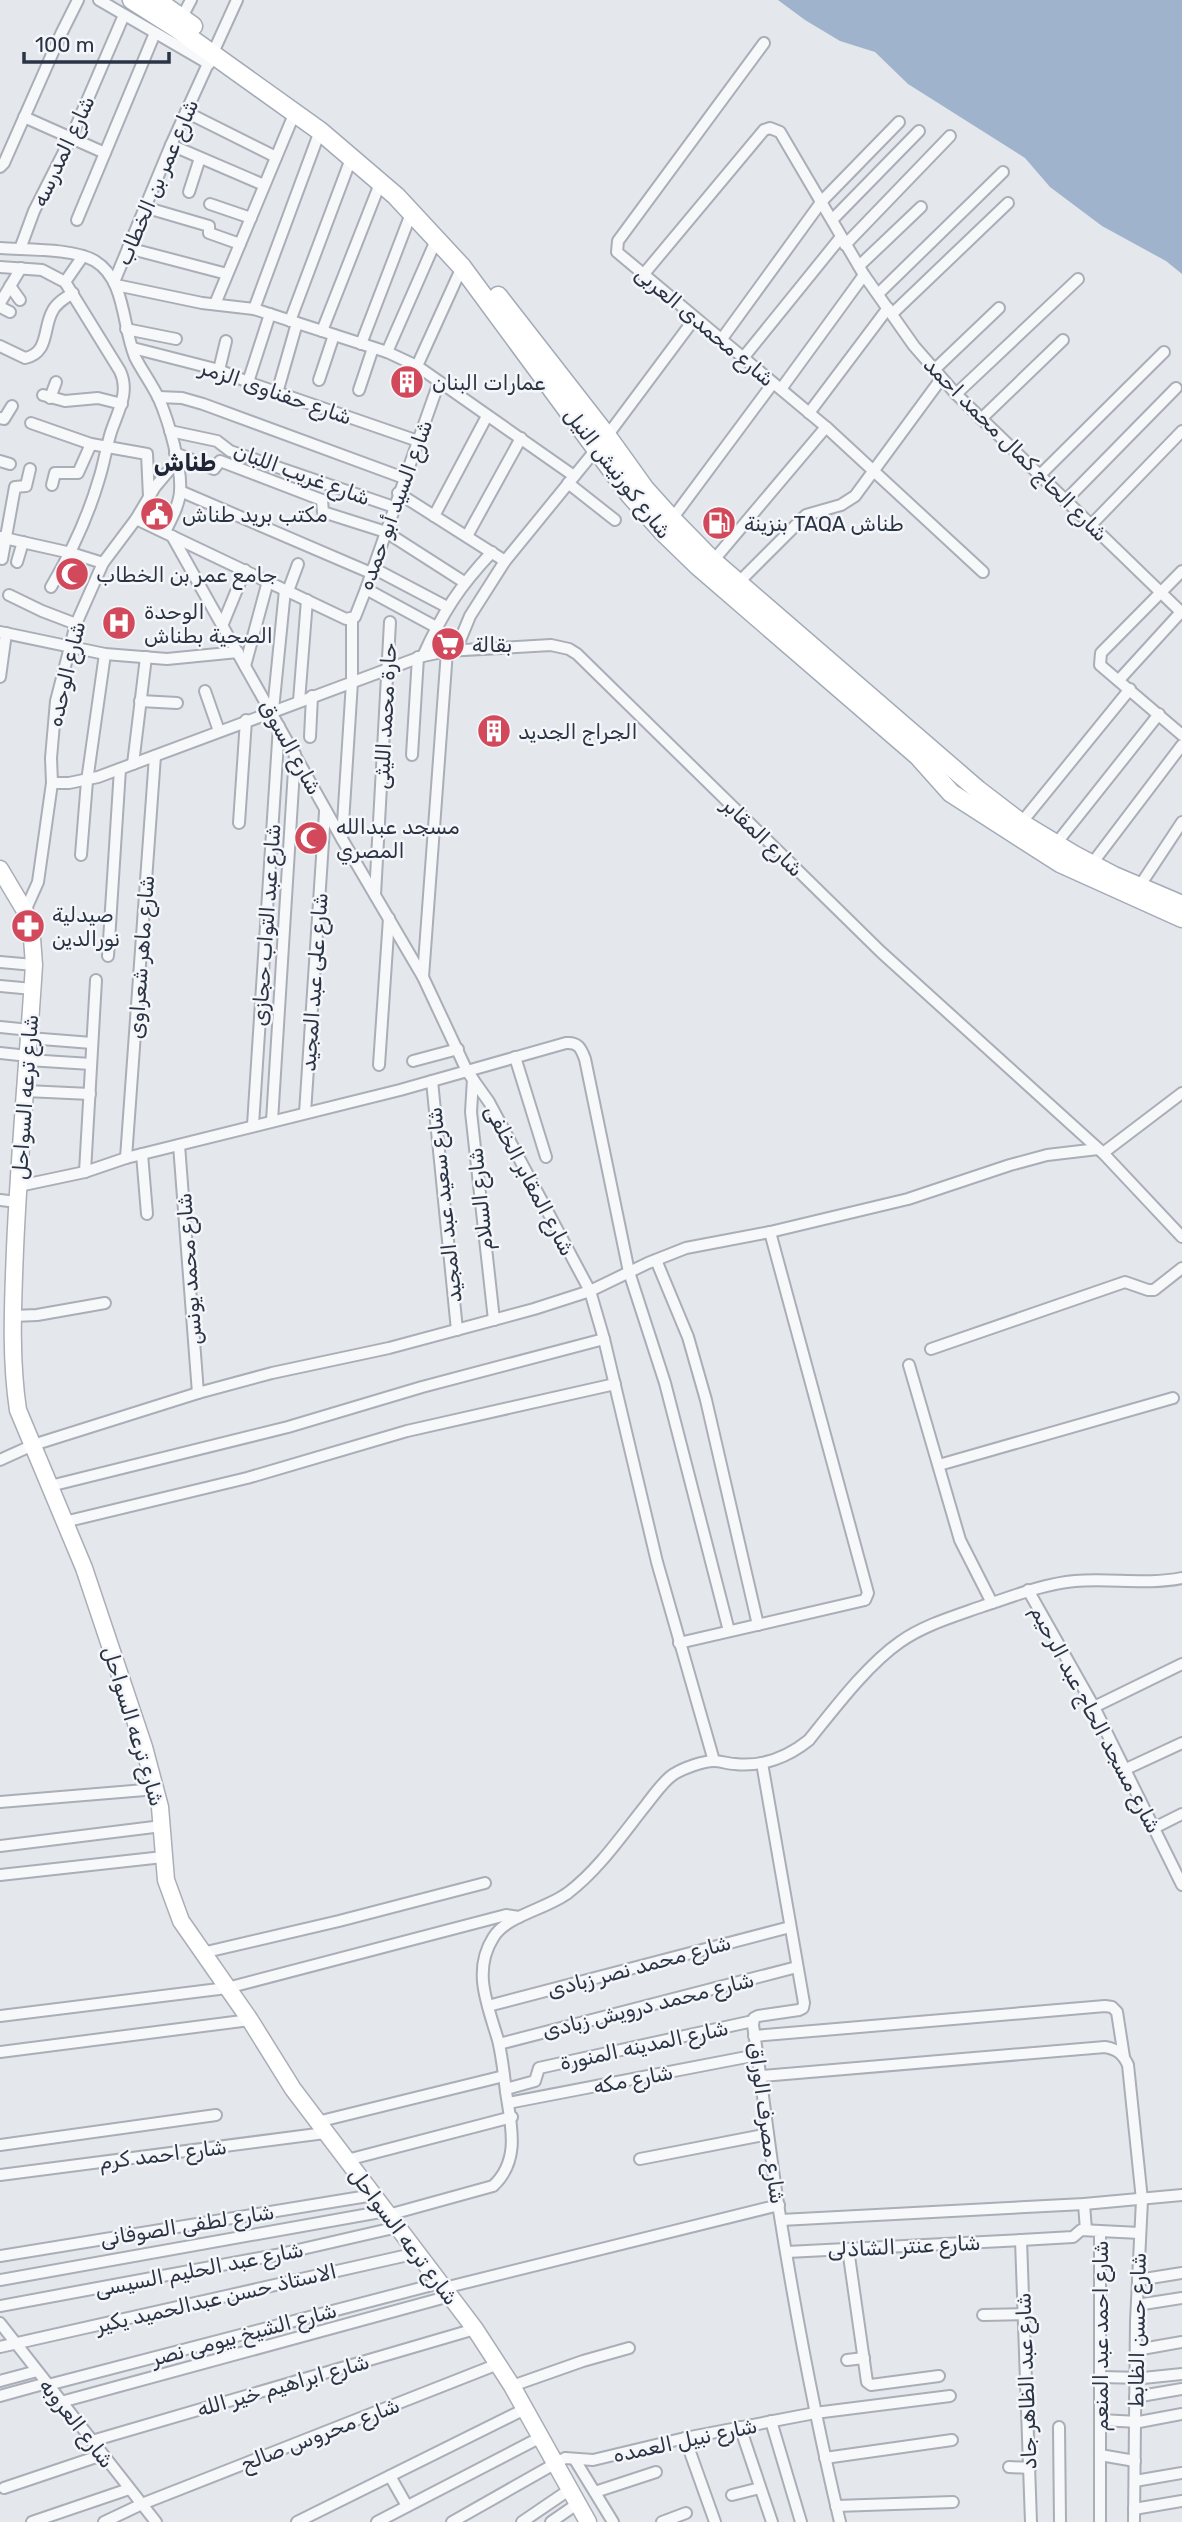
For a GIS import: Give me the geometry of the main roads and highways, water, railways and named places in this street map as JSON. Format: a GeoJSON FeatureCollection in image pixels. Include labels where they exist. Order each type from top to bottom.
{"type":"FeatureCollection","features":[{"type":"Feature","properties":{"kind":"main road","name":"شارع كورنيش النيل"},"geometry":{"type":"LineString","coordinates":[[156,0],[182,18],[214,54],[352,156],[412,211],[462,267],[602,442],[672,520],[713,561],[972,797],[1078,873],[1182,918]]}},
{"type":"Feature","properties":{"kind":"main road","name":"شارع كورنيش النيل"},"geometry":{"type":"LineString","coordinates":[[128,7],[214,54],[339,131],[412,197],[483,276],[602,442],[630,495],[680,550],[918,756],[951,793],[972,797],[1021,822],[1055,845],[1091,864],[1182,905]]}},
{"type":"Feature","properties":{"kind":"main road","name":"شارع ترعه السواحل"},"geometry":{"type":"LineString","coordinates":[[0,869],[4,888],[25,911],[32,938],[34,965],[18,1194],[13,1316],[14,1383],[23,1426],[84,1568],[157,1789],[166,1880],[172,1899],[181,1921],[321,2128],[475,2329],[512,2386],[588,2522]]}},
{"type":"Feature","properties":{"kind":"water"},"geometry":{"type":"Polygon","coordinates":[[[778,0],[1182,0],[1182,274],[1166,261],[1102,226],[1050,187],[1025,158],[908,84],[875,52],[840,41],[778,0]]]}},
{"type":"Feature","properties":{"kind":"place","name":"عمارات البنان"},"geometry":{"type":"Point","coordinates":[407,382]}},
{"type":"Feature","properties":{"kind":"place","name":"مكتب بريد طناش"},"geometry":{"type":"Point","coordinates":[157,514]}},
{"type":"Feature","properties":{"kind":"place","name":"بنزينة TAQA طناش"},"geometry":{"type":"Point","coordinates":[719,523]}},
{"type":"Feature","properties":{"kind":"place","name":"جامع عمر بن الخطاب"},"geometry":{"type":"Point","coordinates":[72,574]}},
{"type":"Feature","properties":{"kind":"place","name":"الوحدة الصحية بطناش"},"geometry":{"type":"Point","coordinates":[119,623]}},
{"type":"Feature","properties":{"kind":"place","name":"بقالة"},"geometry":{"type":"Point","coordinates":[448,644]}},
{"type":"Feature","properties":{"kind":"place","name":"الجراج الجديد"},"geometry":{"type":"Point","coordinates":[494,731]}},
{"type":"Feature","properties":{"kind":"place","name":"مسجد عبدالله المصري"},"geometry":{"type":"Point","coordinates":[311,838]}},
{"type":"Feature","properties":{"kind":"place","name":"صيدلية نورالدين"},"geometry":{"type":"Point","coordinates":[28,926]}},
{"type":"Feature","properties":{"kind":"district","name":"طناش"},"geometry":{"type":"Point","coordinates":[185,463]}}]}
